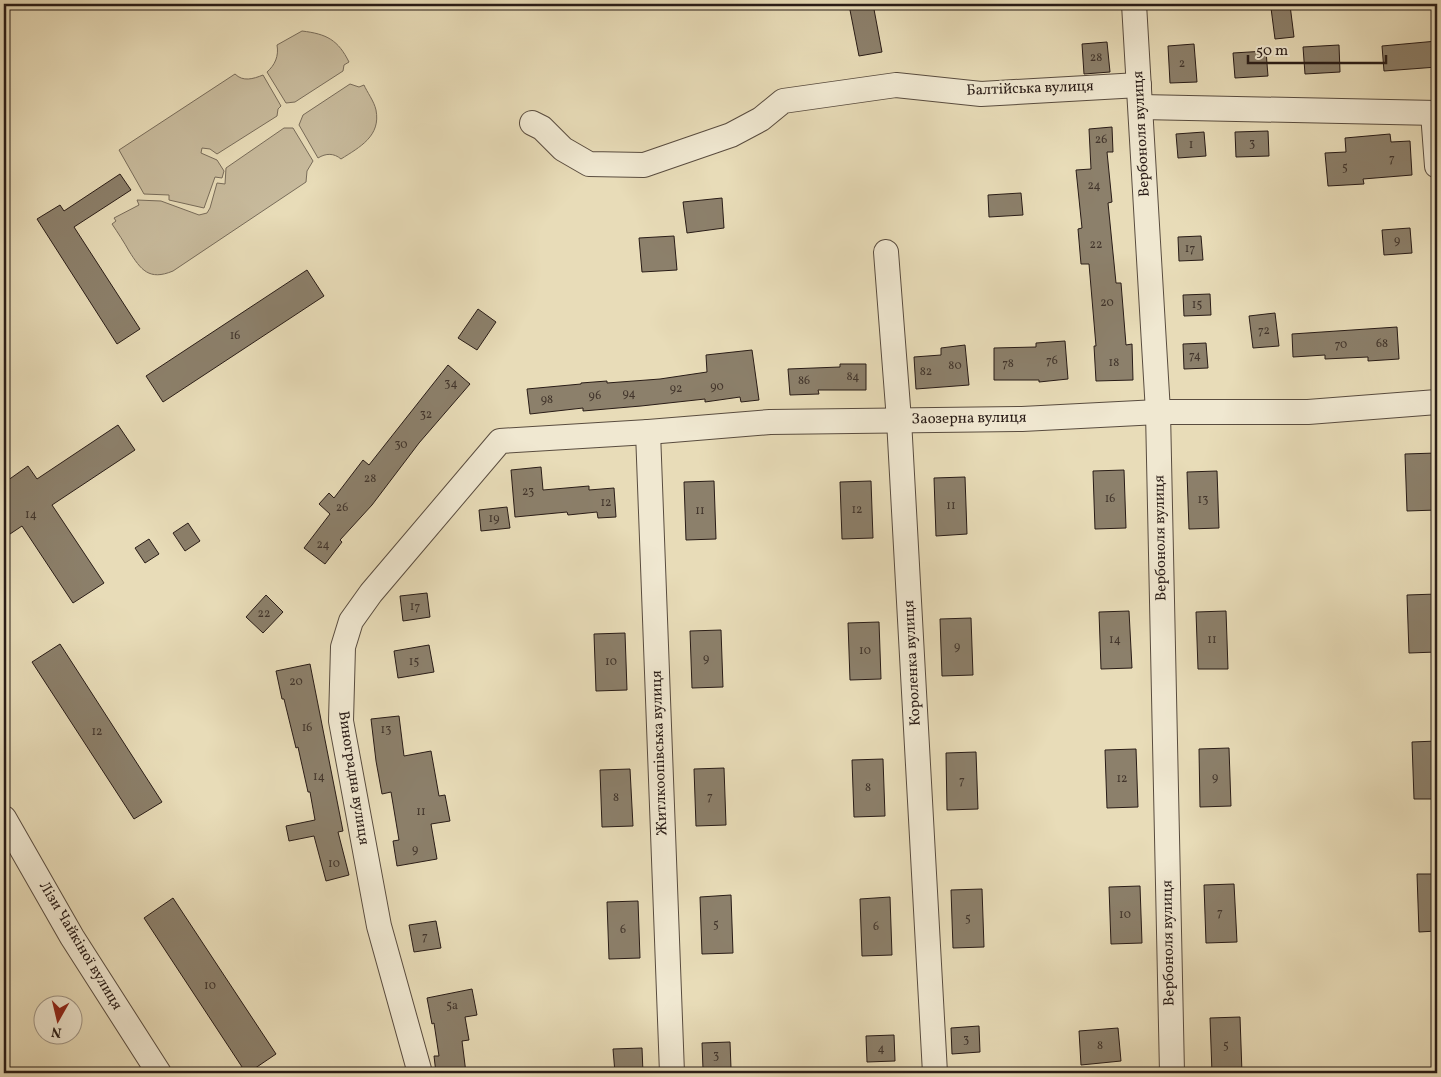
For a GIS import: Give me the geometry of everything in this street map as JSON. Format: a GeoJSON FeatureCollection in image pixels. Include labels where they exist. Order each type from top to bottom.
{"type":"FeatureCollection","features":[{"type":"Feature","properties":{"kind":"street","name":"Вербоноля вулиця"},"geometry":{"type":"LineString","coordinates":[[1134,4],[1158,412],[1172,1073]]}},
{"type":"Feature","properties":{"kind":"street","name":"Балтійська вулиця"},"geometry":{"type":"LineString","coordinates":[[532,123],[542,128],[563,149],[588,164],[644,164],[731,135],[761,119],[783,101],[896,85],[981,94],[1140,96],[1435,113]]}},
{"type":"Feature","properties":{"kind":"street"},"geometry":{"type":"LineString","coordinates":[[1435,113],[1437,166]]}},
{"type":"Feature","properties":{"kind":"street","name":"Короленка вулиця"},"geometry":{"type":"LineString","coordinates":[[886,252],[900,420],[935,1073]]}},
{"type":"Feature","properties":{"kind":"street","name":"Заозерна вулиця"},"geometry":{"type":"LineString","coordinates":[[500,441],[770,422],[1022,419],[1158,412],[1308,412],[1437,402]]}},
{"type":"Feature","properties":{"kind":"street","name":"Житлкоопівська вулиця"},"geometry":{"type":"LineString","coordinates":[[648,432],[672,1073]]}},
{"type":"Feature","properties":{"kind":"street","name":"Виноградна вулиця"},"geometry":{"type":"LineString","coordinates":[[420,1073],[378,926],[341,721],[343,647],[351,621],[371,592],[500,441]]}},
{"type":"Feature","properties":{"kind":"street","name":"Лізи Чайкіної вулиця"},"geometry":{"type":"LineString","coordinates":[[4,818],[72,937],[159,1073]]}},
{"type":"Feature","properties":{"kind":"shaded area"},"geometry":{"type":"Polygon","coordinates":[[[302,31],[331,39],[341,48],[349,62],[344,65],[343,71],[295,102],[286,103],[267,72],[276,60],[277,45],[302,31]]]}},
{"type":"Feature","properties":{"kind":"shaded area"},"geometry":{"type":"Polygon","coordinates":[[[235,74],[245,79],[252,79],[263,75],[281,106],[278,109],[277,116],[217,154],[210,149],[202,148],[201,153],[217,160],[224,171],[222,178],[215,177],[204,208],[169,200],[169,195],[144,194],[119,150],[235,74]]]}},
{"type":"Feature","properties":{"kind":"shaded area"},"geometry":{"type":"Polygon","coordinates":[[[350,84],[359,87],[364,85],[374,103],[377,119],[372,134],[362,145],[341,159],[330,154],[318,158],[299,125],[303,115],[350,84]]]}},
{"type":"Feature","properties":{"kind":"shaded area"},"geometry":{"type":"Polygon","coordinates":[[[284,128],[293,128],[313,161],[307,171],[306,182],[173,271],[158,275],[146,272],[133,258],[112,224],[116,221],[114,218],[139,205],[137,200],[161,201],[199,215],[207,213],[217,183],[225,184],[226,168],[284,128]]]}},
{"type":"Feature","properties":{"kind":"building"},"geometry":{"type":"Polygon","coordinates":[[[873,4],[882,52],[859,56],[849,5],[873,4]]]}},
{"type":"Feature","properties":{"kind":"building"},"geometry":{"type":"Polygon","coordinates":[[[1290,5],[1294,37],[1275,39],[1271,8],[1290,5]]]}},
{"type":"Feature","properties":{"kind":"building"},"geometry":{"type":"Polygon","coordinates":[[[1437,41],[1437,67],[1384,71],[1382,46],[1437,41]]]}},
{"type":"Feature","properties":{"kind":"building"},"geometry":{"type":"Polygon","coordinates":[[[1107,42],[1110,72],[1084,74],[1082,44],[1107,42]]]}},
{"type":"Feature","properties":{"kind":"building"},"geometry":{"type":"Polygon","coordinates":[[[1194,44],[1197,82],[1170,83],[1168,46],[1194,44]]]}},
{"type":"Feature","properties":{"kind":"building"},"geometry":{"type":"Polygon","coordinates":[[[1339,45],[1340,72],[1305,74],[1303,47],[1339,45]]]}},
{"type":"Feature","properties":{"kind":"building"},"geometry":{"type":"Polygon","coordinates":[[[1266,51],[1268,76],[1235,78],[1233,53],[1266,51]]]}},
{"type":"Feature","properties":{"kind":"building"},"geometry":{"type":"Polygon","coordinates":[[[1112,127],[1113,152],[1107,152],[1112,202],[1108,203],[1116,283],[1121,283],[1126,345],[1132,344],[1133,380],[1096,381],[1094,346],[1096,346],[1089,264],[1081,264],[1078,229],[1082,228],[1076,170],[1091,169],[1089,129],[1112,127]]]}},
{"type":"Feature","properties":{"kind":"building"},"geometry":{"type":"Polygon","coordinates":[[[1268,131],[1269,156],[1236,157],[1235,132],[1268,131]]]}},
{"type":"Feature","properties":{"kind":"building"},"geometry":{"type":"Polygon","coordinates":[[[1204,132],[1206,156],[1178,158],[1176,134],[1204,132]]]}},
{"type":"Feature","properties":{"kind":"building"},"geometry":{"type":"Polygon","coordinates":[[[1390,134],[1391,142],[1410,141],[1412,175],[1363,179],[1364,184],[1328,186],[1325,153],[1346,152],[1345,138],[1390,134]]]}},
{"type":"Feature","properties":{"kind":"building"},"geometry":{"type":"Polygon","coordinates":[[[120,174],[131,190],[74,227],[140,329],[117,344],[37,219],[60,205],[64,211],[120,174]]]}},
{"type":"Feature","properties":{"kind":"building"},"geometry":{"type":"Polygon","coordinates":[[[1021,193],[1023,215],[989,217],[988,195],[1021,193]]]}},
{"type":"Feature","properties":{"kind":"building"},"geometry":{"type":"Polygon","coordinates":[[[722,198],[724,228],[687,233],[683,202],[722,198]]]}},
{"type":"Feature","properties":{"kind":"building"},"geometry":{"type":"Polygon","coordinates":[[[1410,228],[1412,253],[1384,255],[1382,230],[1410,228]]]}},
{"type":"Feature","properties":{"kind":"building"},"geometry":{"type":"Polygon","coordinates":[[[674,236],[677,270],[642,272],[639,238],[674,236]]]}},
{"type":"Feature","properties":{"kind":"building"},"geometry":{"type":"Polygon","coordinates":[[[1201,236],[1203,260],[1179,261],[1178,237],[1201,236]]]}},
{"type":"Feature","properties":{"kind":"building"},"geometry":{"type":"Polygon","coordinates":[[[307,270],[324,296],[163,402],[146,376],[307,270]]]}},
{"type":"Feature","properties":{"kind":"building"},"geometry":{"type":"Polygon","coordinates":[[[1210,294],[1211,315],[1184,316],[1183,295],[1210,294]]]}},
{"type":"Feature","properties":{"kind":"building"},"geometry":{"type":"Polygon","coordinates":[[[478,309],[496,322],[477,350],[458,338],[478,309]]]}},
{"type":"Feature","properties":{"kind":"building"},"geometry":{"type":"Polygon","coordinates":[[[1275,313],[1279,346],[1253,348],[1249,316],[1275,313]]]}},
{"type":"Feature","properties":{"kind":"building"},"geometry":{"type":"Polygon","coordinates":[[[1397,327],[1399,359],[1368,361],[1368,357],[1325,359],[1325,355],[1293,357],[1292,334],[1397,327]]]}},
{"type":"Feature","properties":{"kind":"building"},"geometry":{"type":"Polygon","coordinates":[[[1065,341],[1068,379],[1039,382],[1039,380],[994,380],[994,348],[1036,347],[1036,343],[1065,341]]]}},
{"type":"Feature","properties":{"kind":"building"},"geometry":{"type":"Polygon","coordinates":[[[1206,343],[1208,368],[1184,369],[1183,344],[1206,343]]]}},
{"type":"Feature","properties":{"kind":"building"},"geometry":{"type":"Polygon","coordinates":[[[965,345],[969,385],[916,389],[914,357],[941,355],[941,348],[965,345]]]}},
{"type":"Feature","properties":{"kind":"building"},"geometry":{"type":"Polygon","coordinates":[[[752,350],[759,400],[741,402],[740,397],[705,402],[705,399],[583,411],[583,408],[530,414],[527,389],[607,381],[607,383],[660,379],[707,372],[706,355],[752,350]]]}},
{"type":"Feature","properties":{"kind":"building"},"geometry":{"type":"Polygon","coordinates":[[[840,364],[866,364],[866,390],[818,390],[819,394],[790,395],[788,369],[840,367],[840,364]]]}},
{"type":"Feature","properties":{"kind":"building"},"geometry":{"type":"Polygon","coordinates":[[[448,365],[470,384],[419,443],[372,505],[340,540],[342,542],[325,564],[304,548],[330,514],[319,504],[329,493],[334,498],[363,460],[369,465],[448,365]]]}},
{"type":"Feature","properties":{"kind":"building"},"geometry":{"type":"Polygon","coordinates":[[[118,425],[135,450],[52,505],[104,583],[73,603],[22,526],[4,538],[4,483],[28,466],[37,479],[118,425]]]}},
{"type":"Feature","properties":{"kind":"building"},"geometry":{"type":"Polygon","coordinates":[[[1436,453],[1437,510],[1407,511],[1405,454],[1436,453]]]}},
{"type":"Feature","properties":{"kind":"building"},"geometry":{"type":"Polygon","coordinates":[[[541,467],[543,490],[589,486],[589,490],[614,488],[616,517],[598,518],[597,512],[568,515],[567,512],[515,517],[511,470],[541,467]]]}},
{"type":"Feature","properties":{"kind":"building"},"geometry":{"type":"Polygon","coordinates":[[[1124,470],[1126,528],[1095,529],[1093,471],[1124,470]]]}},
{"type":"Feature","properties":{"kind":"building"},"geometry":{"type":"Polygon","coordinates":[[[1217,471],[1219,528],[1189,529],[1187,472],[1217,471]]]}},
{"type":"Feature","properties":{"kind":"building"},"geometry":{"type":"Polygon","coordinates":[[[965,477],[967,534],[936,536],[934,478],[965,477]]]}},
{"type":"Feature","properties":{"kind":"building"},"geometry":{"type":"Polygon","coordinates":[[[714,481],[716,539],[686,540],[684,482],[714,481]]]}},
{"type":"Feature","properties":{"kind":"building"},"geometry":{"type":"Polygon","coordinates":[[[871,481],[873,538],[842,539],[840,482],[871,481]]]}},
{"type":"Feature","properties":{"kind":"building"},"geometry":{"type":"Polygon","coordinates":[[[507,507],[510,528],[481,531],[479,510],[507,507]]]}},
{"type":"Feature","properties":{"kind":"building"},"geometry":{"type":"Polygon","coordinates":[[[188,523],[200,541],[185,551],[173,533],[188,523]]]}},
{"type":"Feature","properties":{"kind":"building"},"geometry":{"type":"Polygon","coordinates":[[[149,539],[159,554],[145,563],[135,548],[149,539]]]}},
{"type":"Feature","properties":{"kind":"building"},"geometry":{"type":"Polygon","coordinates":[[[427,593],[430,617],[403,621],[400,596],[427,593]]]}},
{"type":"Feature","properties":{"kind":"building"},"geometry":{"type":"Polygon","coordinates":[[[1437,594],[1437,652],[1409,653],[1407,595],[1437,594]]]}},
{"type":"Feature","properties":{"kind":"building"},"geometry":{"type":"Polygon","coordinates":[[[266,595],[283,612],[263,633],[246,617],[266,595]]]}},
{"type":"Feature","properties":{"kind":"building"},"geometry":{"type":"Polygon","coordinates":[[[1129,611],[1132,668],[1101,669],[1099,612],[1129,611]]]}},
{"type":"Feature","properties":{"kind":"building"},"geometry":{"type":"Polygon","coordinates":[[[1226,611],[1228,669],[1198,669],[1196,612],[1226,611]]]}},
{"type":"Feature","properties":{"kind":"building"},"geometry":{"type":"Polygon","coordinates":[[[971,618],[973,675],[942,676],[940,619],[971,618]]]}},
{"type":"Feature","properties":{"kind":"building"},"geometry":{"type":"Polygon","coordinates":[[[879,622],[881,679],[850,680],[848,623],[879,622]]]}},
{"type":"Feature","properties":{"kind":"building"},"geometry":{"type":"Polygon","coordinates":[[[721,630],[723,687],[692,688],[690,631],[721,630]]]}},
{"type":"Feature","properties":{"kind":"building"},"geometry":{"type":"Polygon","coordinates":[[[625,633],[627,690],[596,691],[594,634],[625,633]]]}},
{"type":"Feature","properties":{"kind":"building"},"geometry":{"type":"Polygon","coordinates":[[[60,644],[162,802],[134,819],[32,662],[60,644]]]}},
{"type":"Feature","properties":{"kind":"building"},"geometry":{"type":"Polygon","coordinates":[[[429,645],[434,672],[398,678],[394,651],[429,645]]]}},
{"type":"Feature","properties":{"kind":"building"},"geometry":{"type":"Polygon","coordinates":[[[310,664],[343,831],[338,832],[349,875],[326,881],[314,836],[289,841],[286,826],[315,820],[310,792],[308,792],[298,747],[296,748],[276,671],[310,664]]]}},
{"type":"Feature","properties":{"kind":"building"},"geometry":{"type":"Polygon","coordinates":[[[399,716],[404,756],[431,751],[439,796],[445,795],[450,821],[431,824],[437,859],[397,866],[393,841],[399,840],[391,792],[382,794],[371,719],[399,716]]]}},
{"type":"Feature","properties":{"kind":"building"},"geometry":{"type":"Polygon","coordinates":[[[1437,741],[1437,799],[1414,799],[1412,742],[1437,741]]]}},
{"type":"Feature","properties":{"kind":"building"},"geometry":{"type":"Polygon","coordinates":[[[1229,748],[1231,806],[1200,807],[1199,749],[1229,748]]]}},
{"type":"Feature","properties":{"kind":"building"},"geometry":{"type":"Polygon","coordinates":[[[1136,749],[1138,807],[1107,808],[1105,750],[1136,749]]]}},
{"type":"Feature","properties":{"kind":"building"},"geometry":{"type":"Polygon","coordinates":[[[976,752],[978,809],[947,810],[946,753],[976,752]]]}},
{"type":"Feature","properties":{"kind":"building"},"geometry":{"type":"Polygon","coordinates":[[[883,759],[885,816],[854,817],[852,760],[883,759]]]}},
{"type":"Feature","properties":{"kind":"building"},"geometry":{"type":"Polygon","coordinates":[[[724,768],[726,825],[696,826],[694,769],[724,768]]]}},
{"type":"Feature","properties":{"kind":"building"},"geometry":{"type":"Polygon","coordinates":[[[630,769],[633,826],[602,827],[600,770],[630,769]]]}},
{"type":"Feature","properties":{"kind":"building"},"geometry":{"type":"Polygon","coordinates":[[[1417,874],[1437,874],[1437,931],[1419,932],[1417,874]]]}},
{"type":"Feature","properties":{"kind":"building"},"geometry":{"type":"Polygon","coordinates":[[[1234,884],[1237,942],[1206,943],[1204,885],[1234,884]]]}},
{"type":"Feature","properties":{"kind":"building"},"geometry":{"type":"Polygon","coordinates":[[[1140,886],[1142,943],[1111,944],[1109,887],[1140,886]]]}},
{"type":"Feature","properties":{"kind":"building"},"geometry":{"type":"Polygon","coordinates":[[[982,889],[984,947],[953,948],[951,890],[982,889]]]}},
{"type":"Feature","properties":{"kind":"building"},"geometry":{"type":"Polygon","coordinates":[[[731,895],[733,953],[702,954],[700,897],[731,895]]]}},
{"type":"Feature","properties":{"kind":"building"},"geometry":{"type":"Polygon","coordinates":[[[890,897],[892,955],[862,956],[860,899],[890,897]]]}},
{"type":"Feature","properties":{"kind":"building"},"geometry":{"type":"Polygon","coordinates":[[[173,898],[276,1054],[248,1073],[246,1073],[144,918],[173,898]]]}},
{"type":"Feature","properties":{"kind":"building"},"geometry":{"type":"Polygon","coordinates":[[[638,901],[640,958],[609,959],[607,902],[638,901]]]}},
{"type":"Feature","properties":{"kind":"building"},"geometry":{"type":"Polygon","coordinates":[[[436,921],[441,948],[414,952],[409,925],[436,921]]]}},
{"type":"Feature","properties":{"kind":"building"},"geometry":{"type":"Polygon","coordinates":[[[472,989],[477,1015],[465,1017],[469,1040],[462,1041],[466,1073],[436,1073],[434,1056],[439,1056],[434,1023],[432,1024],[427,998],[472,989]]]}},
{"type":"Feature","properties":{"kind":"building"},"geometry":{"type":"Polygon","coordinates":[[[1240,1017],[1242,1073],[1212,1073],[1210,1018],[1240,1017]]]}},
{"type":"Feature","properties":{"kind":"building"},"geometry":{"type":"Polygon","coordinates":[[[979,1026],[980,1052],[952,1054],[951,1028],[979,1026]]]}},
{"type":"Feature","properties":{"kind":"building"},"geometry":{"type":"Polygon","coordinates":[[[1118,1028],[1121,1061],[1081,1065],[1079,1031],[1118,1028]]]}},
{"type":"Feature","properties":{"kind":"building"},"geometry":{"type":"Polygon","coordinates":[[[894,1035],[895,1061],[867,1062],[866,1036],[894,1035]]]}},
{"type":"Feature","properties":{"kind":"building"},"geometry":{"type":"Polygon","coordinates":[[[730,1042],[731,1068],[703,1069],[702,1043],[730,1042]]]}},
{"type":"Feature","properties":{"kind":"building"},"geometry":{"type":"Polygon","coordinates":[[[642,1048],[643,1073],[615,1073],[613,1049],[642,1048]]]}}]}
